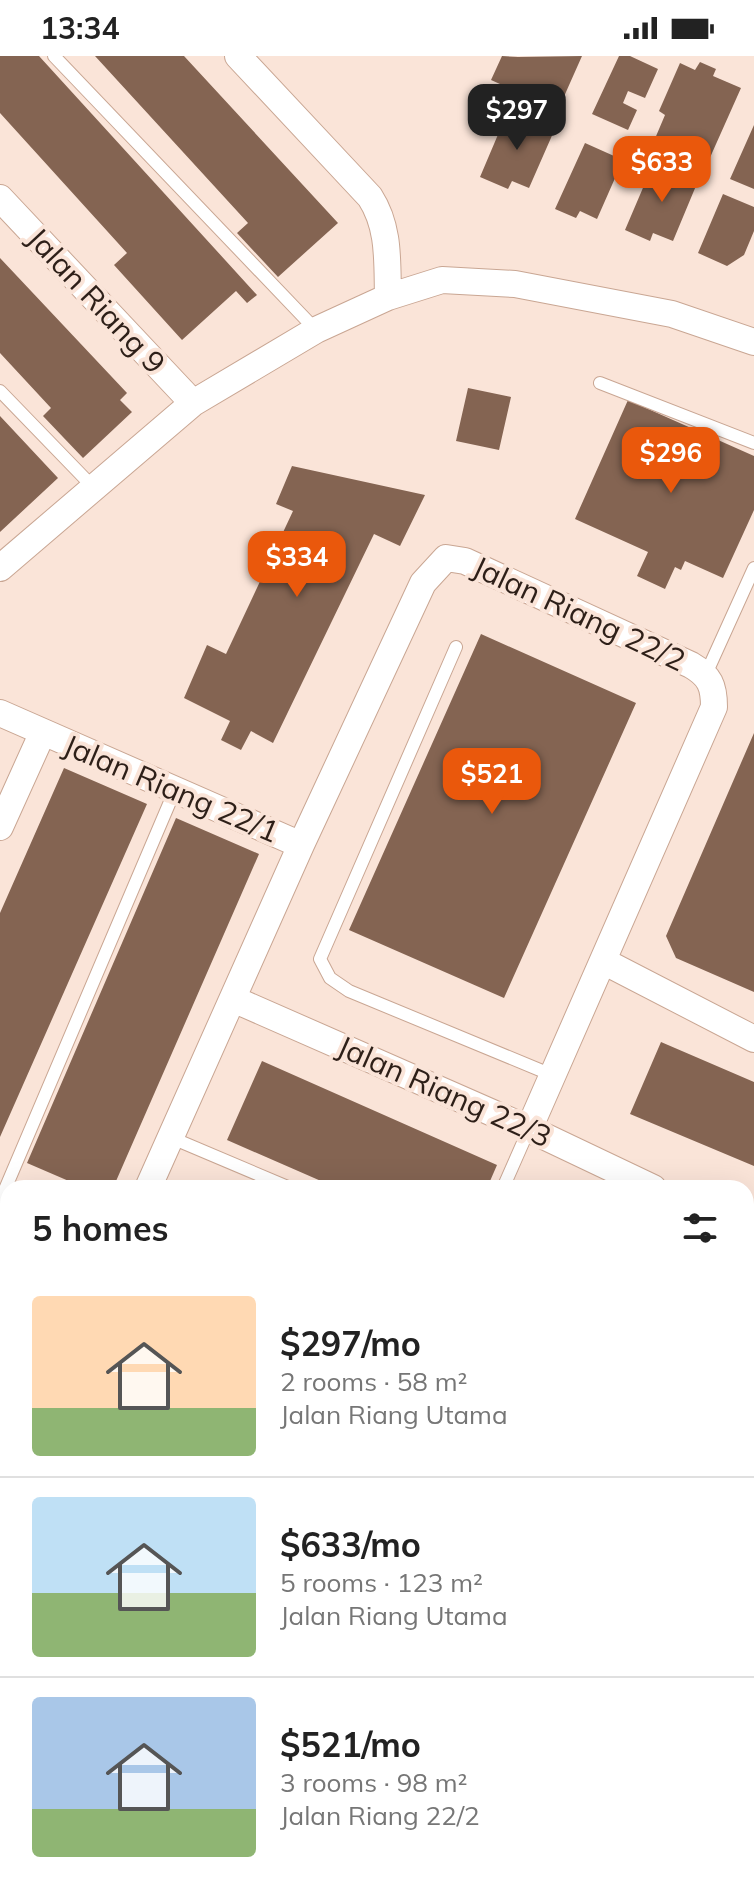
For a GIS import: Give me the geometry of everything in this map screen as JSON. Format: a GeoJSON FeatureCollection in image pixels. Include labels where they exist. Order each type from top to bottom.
{"type":"FeatureCollection","features":[{"type":"Feature","properties":{"kind":"street"},"geometry":{"type":"LineString","coordinates":[[245,58],[370,197],[381,214],[386,231],[388,297]]}},
{"type":"Feature","properties":{"kind":"street","name":"Jalan Riang 9"},"geometry":{"type":"LineString","coordinates":[[0,198],[193,403]]}},
{"type":"Feature","properties":{"kind":"street"},"geometry":{"type":"LineString","coordinates":[[0,568],[193,403],[316,330],[388,297],[442,280],[515,284],[672,314],[754,342]]}},
{"type":"Feature","properties":{"kind":"street","name":"Jalan Riang 22/2"},"geometry":{"type":"LineString","coordinates":[[152,1180],[301,845],[423,583],[446,558],[465,561],[706,674],[714,688],[714,707],[605,962],[529,1129]]}},
{"type":"Feature","properties":{"kind":"street","name":"Jalan Riang 22/1"},"geometry":{"type":"LineString","coordinates":[[0,713],[301,845]]}},
{"type":"Feature","properties":{"kind":"street","name":"Jalan Riang 22/1"},"geometry":{"type":"LineString","coordinates":[[0,827],[42,734]]}},
{"type":"Feature","properties":{"kind":"street"},"geometry":{"type":"LineString","coordinates":[[605,962],[754,1039]]}},
{"type":"Feature","properties":{"kind":"street","name":"Jalan Riang 22/3"},"geometry":{"type":"LineString","coordinates":[[233,999],[529,1129],[636,1180]]}},
{"type":"Feature","properties":{"kind":"lane"},"geometry":{"type":"LineString","coordinates":[[54,56],[316,330]]}},
{"type":"Feature","properties":{"kind":"lane"},"geometry":{"type":"LineString","coordinates":[[600,383],[754,443]]}},
{"type":"Feature","properties":{"kind":"lane"},"geometry":{"type":"LineString","coordinates":[[0,391],[94,488]]}},
{"type":"Feature","properties":{"kind":"lane"},"geometry":{"type":"LineString","coordinates":[[706,674],[754,568]]}},
{"type":"Feature","properties":{"kind":"lane"},"geometry":{"type":"LineString","coordinates":[[456,647],[320,959],[330,978],[349,991],[552,1075]]}},
{"type":"Feature","properties":{"kind":"lane"},"geometry":{"type":"LineString","coordinates":[[9,1180],[175,790]]}},
{"type":"Feature","properties":{"kind":"lane","name":"Jalan Riang 22/2"},"geometry":{"type":"LineString","coordinates":[[507,1180],[529,1129]]}},
{"type":"Feature","properties":{"kind":"lane"},"geometry":{"type":"LineString","coordinates":[[172,1138],[271,1180]]}},
{"type":"Feature","properties":{"kind":"building"},"geometry":{"type":"Polygon","coordinates":[[[0,56],[39,56],[257,295],[247,303],[236,291],[182,340],[114,265],[127,253],[0,113],[0,56]]]}},
{"type":"Feature","properties":{"kind":"building"},"geometry":{"type":"Polygon","coordinates":[[[95,56],[184,56],[338,223],[278,277],[237,233],[248,223],[95,56]]]}},
{"type":"Feature","properties":{"kind":"building"},"geometry":{"type":"Polygon","coordinates":[[[502,56],[582,56],[558,110],[491,80],[502,56]]]}},
{"type":"Feature","properties":{"kind":"building"},"geometry":{"type":"Polygon","coordinates":[[[619,56],[630,56],[658,69],[645,98],[628,91],[623,103],[637,110],[628,130],[592,114],[619,56]]]}},
{"type":"Feature","properties":{"kind":"building"},"geometry":{"type":"Polygon","coordinates":[[[700,62],[716,69],[713,76],[741,88],[704,171],[651,148],[665,115],[659,111],[680,63],[695,70],[700,62]]]}},
{"type":"Feature","properties":{"kind":"building"},"geometry":{"type":"Polygon","coordinates":[[[508,111],[554,131],[529,188],[512,181],[508,189],[480,177],[508,111]]]}},
{"type":"Feature","properties":{"kind":"building"},"geometry":{"type":"Polygon","coordinates":[[[754,125],[754,189],[730,179],[754,125]]]}},
{"type":"Feature","properties":{"kind":"building"},"geometry":{"type":"Polygon","coordinates":[[[585,143],[623,160],[597,219],[580,211],[576,218],[555,209],[585,143]]]}},
{"type":"Feature","properties":{"kind":"building"},"geometry":{"type":"Polygon","coordinates":[[[654,162],[698,181],[673,241],[653,233],[650,241],[625,230],[654,162]]]}},
{"type":"Feature","properties":{"kind":"building"},"geometry":{"type":"Polygon","coordinates":[[[723,194],[754,207],[754,231],[744,255],[727,266],[698,253],[723,194]]]}},
{"type":"Feature","properties":{"kind":"building"},"geometry":{"type":"Polygon","coordinates":[[[0,258],[127,393],[120,400],[132,412],[83,458],[43,416],[51,408],[0,353],[0,258]]]}},
{"type":"Feature","properties":{"kind":"building"},"geometry":{"type":"Polygon","coordinates":[[[468,388],[511,397],[499,450],[456,441],[468,388]]]}},
{"type":"Feature","properties":{"kind":"building"},"geometry":{"type":"Polygon","coordinates":[[[628,400],[754,456],[754,510],[723,578],[685,561],[681,570],[675,567],[665,589],[637,576],[648,552],[575,519],[628,400]]]}},
{"type":"Feature","properties":{"kind":"building"},"geometry":{"type":"Polygon","coordinates":[[[0,416],[58,478],[0,532],[0,416]]]}},
{"type":"Feature","properties":{"kind":"building"},"geometry":{"type":"Polygon","coordinates":[[[292,466],[425,495],[400,546],[374,534],[273,743],[251,731],[241,750],[221,740],[230,721],[184,698],[207,645],[226,654],[293,511],[276,504],[292,466]]]}},
{"type":"Feature","properties":{"kind":"building"},"geometry":{"type":"Polygon","coordinates":[[[481,634],[636,703],[504,998],[349,930],[481,634]]]}},
{"type":"Feature","properties":{"kind":"building"},"geometry":{"type":"Polygon","coordinates":[[[754,733],[754,992],[676,958],[666,936],[754,733]]]}},
{"type":"Feature","properties":{"kind":"building"},"geometry":{"type":"Polygon","coordinates":[[[64,768],[147,804],[0,1137],[0,913],[64,768]]]}},
{"type":"Feature","properties":{"kind":"building"},"geometry":{"type":"Polygon","coordinates":[[[176,818],[259,854],[116,1180],[66,1180],[27,1163],[176,818]]]}},
{"type":"Feature","properties":{"kind":"building"},"geometry":{"type":"Polygon","coordinates":[[[661,1042],[754,1082],[754,1166],[630,1114],[661,1042]]]}},
{"type":"Feature","properties":{"kind":"building"},"geometry":{"type":"Polygon","coordinates":[[[262,1061],[497,1165],[490,1180],[319,1180],[227,1140],[262,1061]]]}}]}
